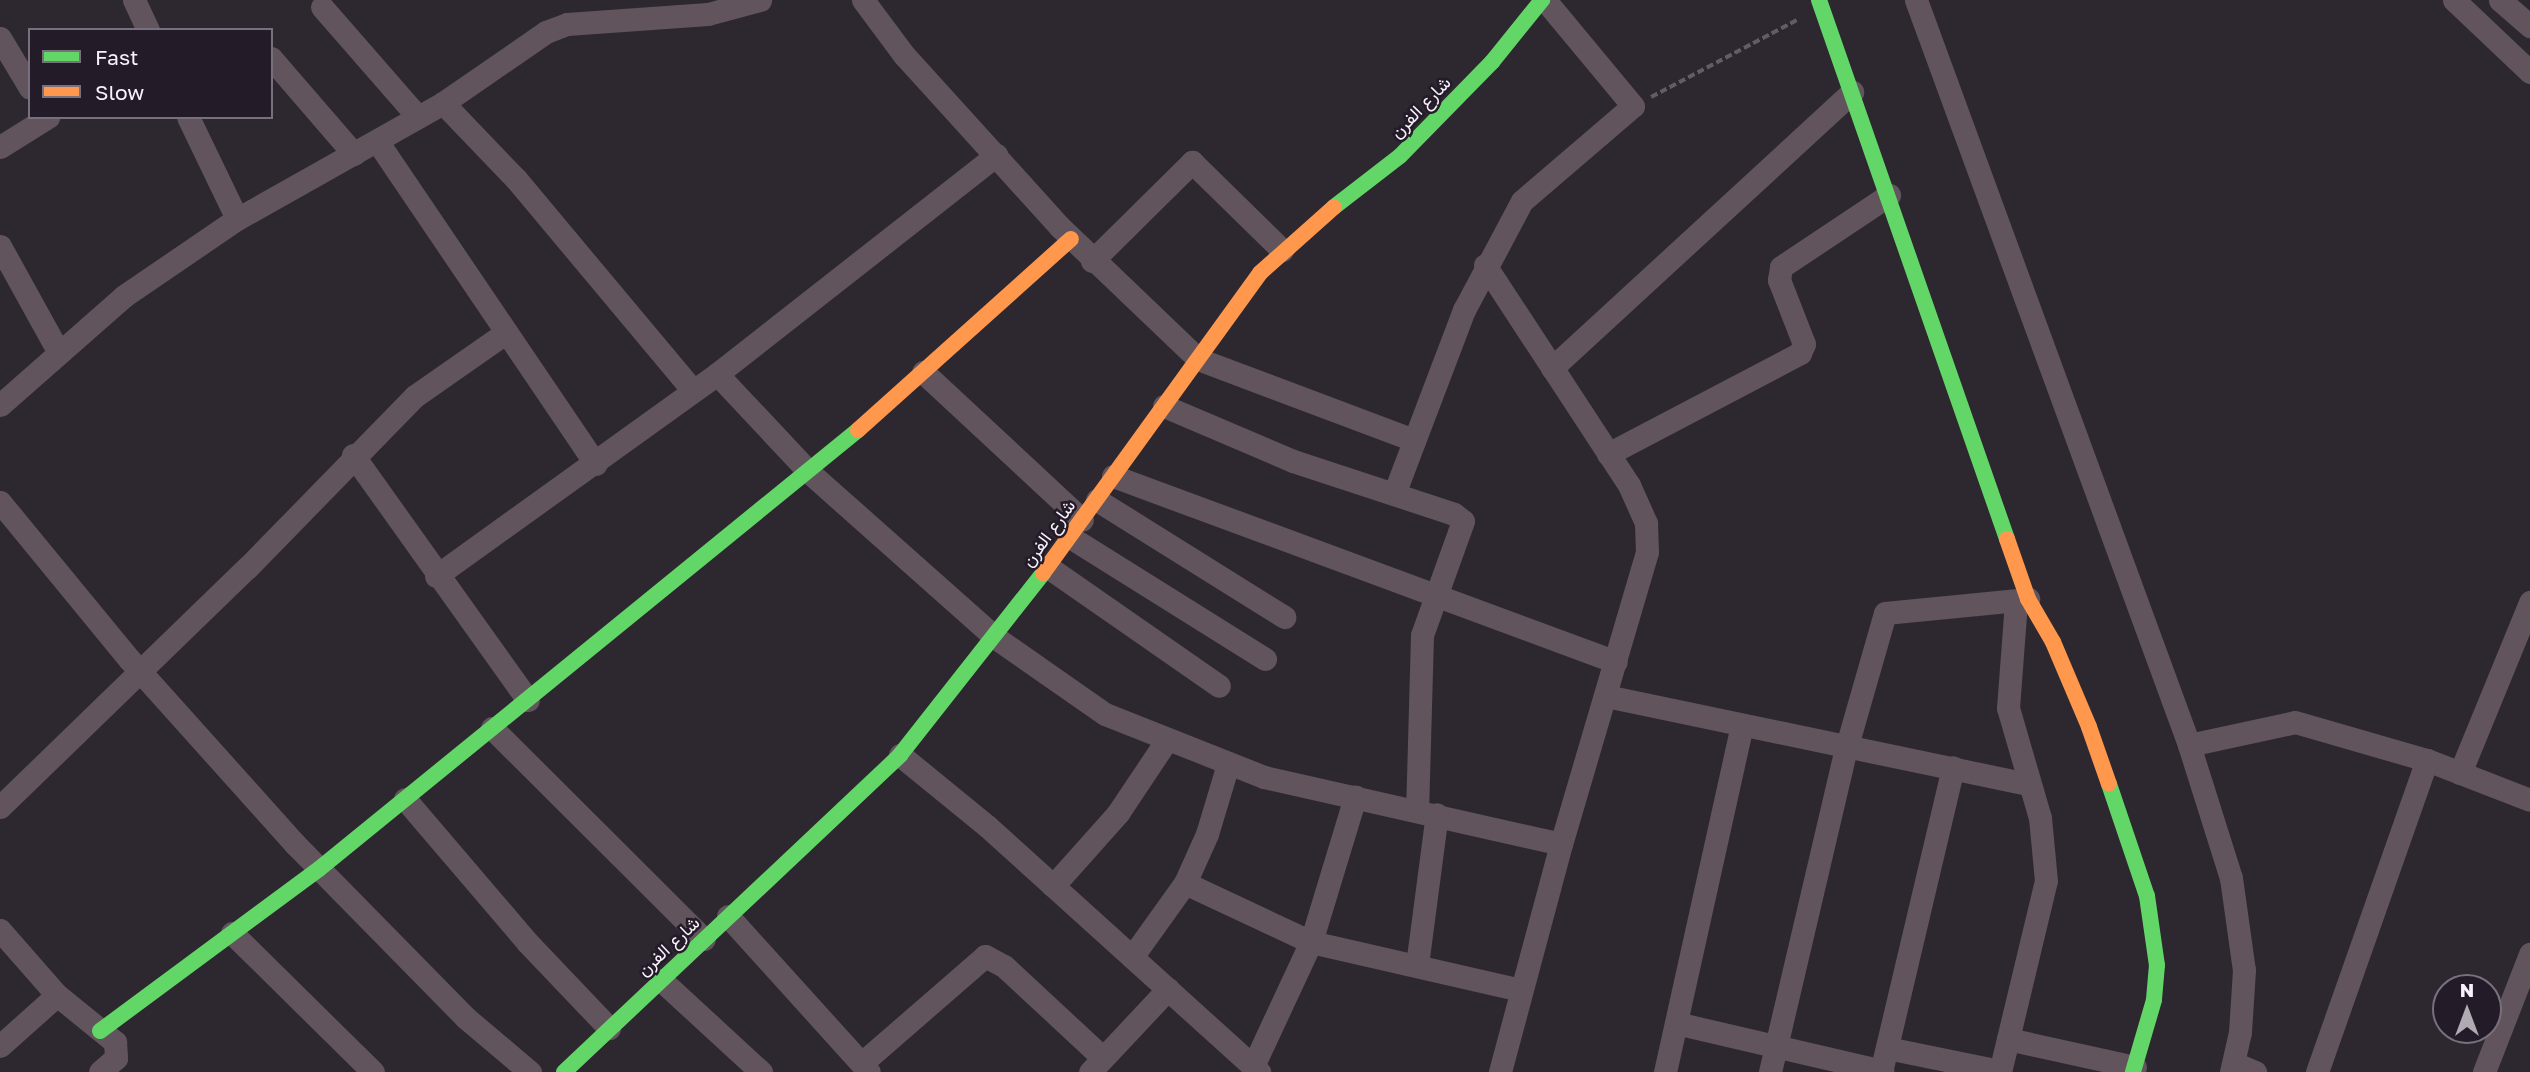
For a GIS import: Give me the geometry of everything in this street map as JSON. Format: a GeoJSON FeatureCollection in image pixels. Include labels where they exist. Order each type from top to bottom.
{"type":"FeatureCollection","features":[{"type":"Feature","properties":{"kind":"street"},"geometry":{"type":"LineString","coordinates":[[134,0],[147,28]]}},
{"type":"Feature","properties":{"kind":"street"},"geometry":{"type":"LineString","coordinates":[[0,405],[124,296],[237,219],[443,103],[546,32],[567,24],[708,14],[760,0]]}},
{"type":"Feature","properties":{"kind":"street"},"geometry":{"type":"LineString","coordinates":[[863,0],[904,55],[1092,261],[1198,359],[1414,440]]}},
{"type":"Feature","properties":{"kind":"street"},"geometry":{"type":"LineString","coordinates":[[1394,494],[1485,265],[1522,201],[1633,106],[1543,0]]}},
{"type":"Feature","properties":{"kind":"street","name":"شارع الفرن"},"geometry":{"type":"LineString","coordinates":[[564,1072],[900,755],[996,638],[1240,298],[1282,250],[1400,156],[1492,62],[1543,0]]}},
{"type":"Feature","properties":{"kind":"street"},"geometry":{"type":"LineString","coordinates":[[1916,0],[2189,745],[2231,878],[2241,929],[2244,1001],[2233,1067],[2255,1072]]}},
{"type":"Feature","properties":{"kind":"street"},"geometry":{"type":"LineString","coordinates":[[2454,0],[2530,72]]}},
{"type":"Feature","properties":{"kind":"street"},"geometry":{"type":"LineString","coordinates":[[2500,0],[2530,26]]}},
{"type":"Feature","properties":{"kind":"street"},"geometry":{"type":"LineString","coordinates":[[1821,4],[1889,195],[2022,600],[2053,642],[2089,727],[2155,930],[2154,1000],[2134,1069],[2008,1039]]}},
{"type":"Feature","properties":{"kind":"street"},"geometry":{"type":"LineString","coordinates":[[322,7],[418,117]]}},
{"type":"Feature","properties":{"kind":"street"},"geometry":{"type":"LineString","coordinates":[[0,38],[28,85]]}},
{"type":"Feature","properties":{"kind":"street"},"geometry":{"type":"LineString","coordinates":[[273,60],[354,154]]}},
{"type":"Feature","properties":{"kind":"street"},"geometry":{"type":"LineString","coordinates":[[1552,368],[1852,92]]}},
{"type":"Feature","properties":{"kind":"street"},"geometry":{"type":"LineString","coordinates":[[443,103],[516,179],[693,391]]}},
{"type":"Feature","properties":{"kind":"street"},"geometry":{"type":"LineString","coordinates":[[0,147],[45,119]]}},
{"type":"Feature","properties":{"kind":"street"},"geometry":{"type":"LineString","coordinates":[[189,119],[237,219]]}},
{"type":"Feature","properties":{"kind":"street"},"geometry":{"type":"LineString","coordinates":[[377,141],[504,334],[596,464]]}},
{"type":"Feature","properties":{"kind":"street"},"geometry":{"type":"LineString","coordinates":[[436,576],[596,464],[717,374],[996,155]]}},
{"type":"Feature","properties":{"kind":"street"},"geometry":{"type":"LineString","coordinates":[[1092,261],[1192,162],[1282,250]]}},
{"type":"Feature","properties":{"kind":"street"},"geometry":{"type":"LineString","coordinates":[[1608,454],[1800,353],[1804,344],[1779,280],[1781,267],[1889,195]]}},
{"type":"Feature","properties":{"kind":"street"},"geometry":{"type":"LineString","coordinates":[[100,1031],[319,869],[810,473],[1072,239]]}},
{"type":"Feature","properties":{"kind":"street"},"geometry":{"type":"LineString","coordinates":[[0,246],[59,353]]}},
{"type":"Feature","properties":{"kind":"street"},"geometry":{"type":"LineString","coordinates":[[1485,265],[1608,454],[1646,523],[1647,552],[1561,844],[1500,1072]]}},
{"type":"Feature","properties":{"kind":"street"},"geometry":{"type":"LineString","coordinates":[[0,807],[140,672],[353,455],[433,381],[504,334]]}},
{"type":"Feature","properties":{"kind":"street"},"geometry":{"type":"LineString","coordinates":[[923,372],[1076,528],[1265,659]]}},
{"type":"Feature","properties":{"kind":"street"},"geometry":{"type":"LineString","coordinates":[[717,374],[810,473],[996,638],[1079,699],[1166,741],[1228,764],[1355,797],[1561,844]]}},
{"type":"Feature","properties":{"kind":"street"},"geometry":{"type":"LineString","coordinates":[[1164,406],[1293,461],[1394,494],[1463,521],[1419,653],[1427,812],[1417,965]]}},
{"type":"Feature","properties":{"kind":"street"},"geometry":{"type":"LineString","coordinates":[[353,455],[436,576],[528,700]]}},
{"type":"Feature","properties":{"kind":"street"},"geometry":{"type":"LineString","coordinates":[[1114,476],[1437,598],[1616,662]]}},
{"type":"Feature","properties":{"kind":"street"},"geometry":{"type":"LineString","coordinates":[[1097,499],[1284,617]]}},
{"type":"Feature","properties":{"kind":"street"},"geometry":{"type":"LineString","coordinates":[[0,502],[140,672],[319,869],[466,1018],[530,1072]]}},
{"type":"Feature","properties":{"kind":"street"},"geometry":{"type":"LineString","coordinates":[[1048,566],[1219,686]]}},
{"type":"Feature","properties":{"kind":"street"},"geometry":{"type":"LineString","coordinates":[[1770,1072],[1846,749],[1885,613],[2022,600]]}},
{"type":"Feature","properties":{"kind":"street"},"geometry":{"type":"LineString","coordinates":[[1676,1023],[1775,1047],[1883,1064],[2000,1072],[2046,881],[2045,842],[2008,708],[2022,600]]}},
{"type":"Feature","properties":{"kind":"street"},"geometry":{"type":"LineString","coordinates":[[2460,773],[2530,602]]}},
{"type":"Feature","properties":{"kind":"street"},"geometry":{"type":"LineString","coordinates":[[1606,696],[1846,749],[1953,767],[2029,784]]}},
{"type":"Feature","properties":{"kind":"street"},"geometry":{"type":"LineString","coordinates":[[2189,745],[2295,722],[2427,760],[2530,800]]}},
{"type":"Feature","properties":{"kind":"street"},"geometry":{"type":"LineString","coordinates":[[1665,1072],[1742,725]]}},
{"type":"Feature","properties":{"kind":"street"},"geometry":{"type":"LineString","coordinates":[[492,728],[704,939]]}},
{"type":"Feature","properties":{"kind":"street"},"geometry":{"type":"LineString","coordinates":[[1053,886],[1118,813],[1166,741]]}},
{"type":"Feature","properties":{"kind":"street"},"geometry":{"type":"LineString","coordinates":[[900,755],[1053,886],[1256,1068],[1311,942],[1355,797]]}},
{"type":"Feature","properties":{"kind":"street"},"geometry":{"type":"LineString","coordinates":[[2317,1072],[2427,760]]}},
{"type":"Feature","properties":{"kind":"street"},"geometry":{"type":"LineString","coordinates":[[1132,957],[1185,883],[1207,834],[1228,764]]}},
{"type":"Feature","properties":{"kind":"street"},"geometry":{"type":"LineString","coordinates":[[1883,1064],[1953,767]]}},
{"type":"Feature","properties":{"kind":"street"},"geometry":{"type":"LineString","coordinates":[[405,799],[527,942],[609,1028]]}},
{"type":"Feature","properties":{"kind":"street"},"geometry":{"type":"LineString","coordinates":[[1185,883],[1311,942],[1520,990]]}},
{"type":"Feature","properties":{"kind":"street"},"geometry":{"type":"LineString","coordinates":[[728,916],[866,1068],[985,956],[1003,966],[1096,1065],[1168,989]]}},
{"type":"Feature","properties":{"kind":"street"},"geometry":{"type":"LineString","coordinates":[[0,930],[57,995],[100,1031],[118,1052],[100,1072]]}},
{"type":"Feature","properties":{"kind":"street"},"geometry":{"type":"LineString","coordinates":[[232,933],[373,1072]]}},
{"type":"Feature","properties":{"kind":"street"},"geometry":{"type":"LineString","coordinates":[[2484,1072],[2530,954]]}},
{"type":"Feature","properties":{"kind":"street"},"geometry":{"type":"LineString","coordinates":[[661,980],[761,1072]]}},
{"type":"Feature","properties":{"kind":"street"},"geometry":{"type":"LineString","coordinates":[[0,1046],[57,995]]}},
{"type":"Feature","properties":{"kind":"path"},"geometry":{"type":"LineString","coordinates":[[1633,106],[1821,4]]}},
{"type":"Feature","properties":{"kind":"traffic: fast"},"geometry":{"type":"LineString","coordinates":[[1334,207],[1400,156],[1492,62],[1542,0]]}},
{"type":"Feature","properties":{"kind":"traffic: fast"},"geometry":{"type":"LineString","coordinates":[[1819,0],[2007,539]]}},
{"type":"Feature","properties":{"kind":"traffic: fast"},"geometry":{"type":"LineString","coordinates":[[100,1031],[319,869],[858,430]]}},
{"type":"Feature","properties":{"kind":"traffic: fast"},"geometry":{"type":"LineString","coordinates":[[564,1072],[900,755],[1043,573]]}},
{"type":"Feature","properties":{"kind":"traffic: fast"},"geometry":{"type":"LineString","coordinates":[[2109,784],[2147,896],[2157,965],[2154,1000],[2133,1072]]}},
{"type":"Feature","properties":{"kind":"traffic: slow"},"geometry":{"type":"LineString","coordinates":[[1043,573],[1260,273],[1334,207]]}},
{"type":"Feature","properties":{"kind":"traffic: slow"},"geometry":{"type":"LineString","coordinates":[[858,430],[1071,239]]}},
{"type":"Feature","properties":{"kind":"traffic: slow"},"geometry":{"type":"LineString","coordinates":[[2007,539],[2028,599],[2053,642],[2089,727],[2109,784]]}}]}
